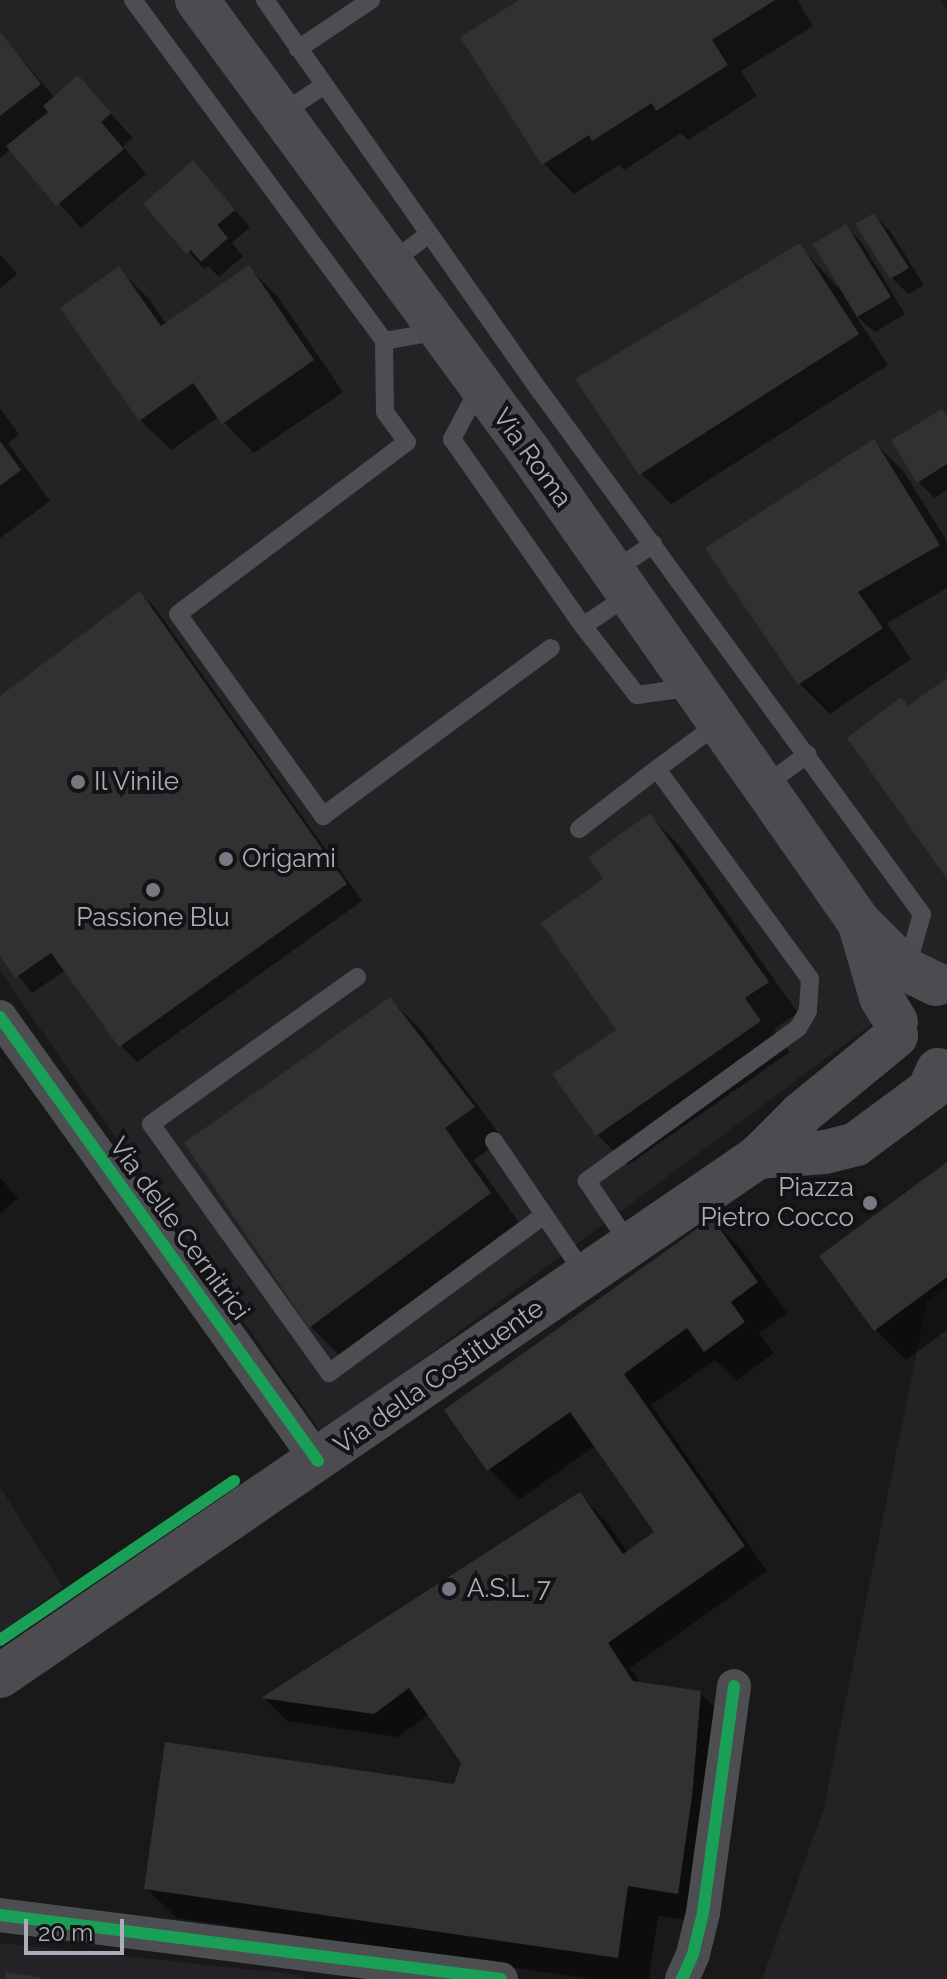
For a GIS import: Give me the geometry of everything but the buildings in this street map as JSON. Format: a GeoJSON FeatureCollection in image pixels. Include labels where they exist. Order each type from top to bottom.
{"type":"FeatureCollection","features":[{"type":"Feature","properties":{"kind":"main road","name":"Via Roma"},"geometry":{"type":"LineString","coordinates":[[197,0],[440,331],[514,401],[621,583],[859,922],[930,980]]}},
{"type":"Feature","properties":{"kind":"main road","name":"Via Roma"},"geometry":{"type":"LineString","coordinates":[[859,922],[881,997],[911,1060],[942,1069]]}},
{"type":"Feature","properties":{"kind":"main road","name":"Via della Costituente"},"geometry":{"type":"LineString","coordinates":[[0,1676],[758,1157],[896,1029],[909,996],[930,980]]}},
{"type":"Feature","properties":{"kind":"main road"},"geometry":{"type":"LineString","coordinates":[[758,1157],[825,1152],[856,1144],[929,1090],[942,1069]]}},
{"type":"Feature","properties":{"kind":"street","name":"Via delle Cernitrici"},"geometry":{"type":"LineString","coordinates":[[1,1021],[318,1461]]}},
{"type":"Feature","properties":{"kind":"street"},"geometry":{"type":"LineString","coordinates":[[682,1979],[693,1954],[703,1913],[734,1686]]}},
{"type":"Feature","properties":{"kind":"street"},"geometry":{"type":"LineString","coordinates":[[0,1915],[404,1973],[501,1979]]}},
{"type":"Feature","properties":{"kind":"lane"},"geometry":{"type":"LineString","coordinates":[[133,0],[384,341],[385,412],[407,442],[178,614],[323,816],[551,648]]}},
{"type":"Feature","properties":{"kind":"lane"},"geometry":{"type":"LineString","coordinates":[[265,0],[429,234],[514,401],[653,544],[922,914],[930,980]]}},
{"type":"Feature","properties":{"kind":"lane"},"geometry":{"type":"LineString","coordinates":[[298,49],[371,0]]}},
{"type":"Feature","properties":{"kind":"lane"},"geometry":{"type":"LineString","coordinates":[[281,114],[323,86]]}},
{"type":"Feature","properties":{"kind":"lane"},"geometry":{"type":"LineString","coordinates":[[390,263],[429,234]]}},
{"type":"Feature","properties":{"kind":"lane"},"geometry":{"type":"LineString","coordinates":[[384,341],[440,331]]}},
{"type":"Feature","properties":{"kind":"lane"},"geometry":{"type":"LineString","coordinates":[[514,401],[452,439],[583,626],[637,695],[694,687]]}},
{"type":"Feature","properties":{"kind":"lane"},"geometry":{"type":"LineString","coordinates":[[583,626],[653,544]]}},
{"type":"Feature","properties":{"kind":"lane"},"geometry":{"type":"LineString","coordinates":[[579,829],[719,723]]}},
{"type":"Feature","properties":{"kind":"lane"},"geometry":{"type":"LineString","coordinates":[[764,786],[808,754]]}},
{"type":"Feature","properties":{"kind":"lane"},"geometry":{"type":"LineString","coordinates":[[630,1245],[587,1181],[798,1028],[808,1011],[810,979],[657,769]]}},
{"type":"Feature","properties":{"kind":"lane"},"geometry":{"type":"LineString","coordinates":[[357,977],[151,1124],[329,1373],[544,1215]]}},
{"type":"Feature","properties":{"kind":"lane"},"geometry":{"type":"LineString","coordinates":[[494,1141],[585,1275]]}},
{"type":"Feature","properties":{"kind":"shaded area"},"geometry":{"type":"Polygon","coordinates":[[[0,0],[941,0],[947,11],[947,968],[322,1434],[0,971],[0,0]]]}},
{"type":"Feature","properties":{"kind":"shaded area"},"geometry":{"type":"Polygon","coordinates":[[[947,1287],[947,1979],[762,1979],[824,1808],[927,1301],[947,1287]]]}},
{"type":"Feature","properties":{"kind":"shaded area"},"geometry":{"type":"Polygon","coordinates":[[[0,1487],[63,1587],[0,1633],[0,1487]]]}},
{"type":"Feature","properties":{"kind":"shaded area"},"geometry":{"type":"Polygon","coordinates":[[[0,1943],[303,1975],[303,1979],[0,1979],[0,1943]]]}},
{"type":"Feature","properties":{"kind":"cycle path"},"geometry":{"type":"LineString","coordinates":[[0,1017],[318,1461]]}},
{"type":"Feature","properties":{"kind":"cycle path"},"geometry":{"type":"LineString","coordinates":[[0,1640],[234,1481]]}},
{"type":"Feature","properties":{"kind":"cycle path"},"geometry":{"type":"LineString","coordinates":[[682,1979],[693,1954],[703,1913],[734,1686]]}},
{"type":"Feature","properties":{"kind":"cycle path"},"geometry":{"type":"LineString","coordinates":[[0,1915],[501,1979]]}},
{"type":"Feature","properties":{"kind":"place","name":"Il Vinile"},"geometry":{"type":"Point","coordinates":[78,782]}},
{"type":"Feature","properties":{"kind":"place","name":"Origami"},"geometry":{"type":"Point","coordinates":[226,859]}},
{"type":"Feature","properties":{"kind":"place","name":"Passione Blu"},"geometry":{"type":"Point","coordinates":[153,890]}},
{"type":"Feature","properties":{"kind":"place","name":"Piazza Pietro Cocco"},"geometry":{"type":"Point","coordinates":[870,1203]}},
{"type":"Feature","properties":{"kind":"place","name":"A.S.L. 7"},"geometry":{"type":"Point","coordinates":[449,1589]}}]}
